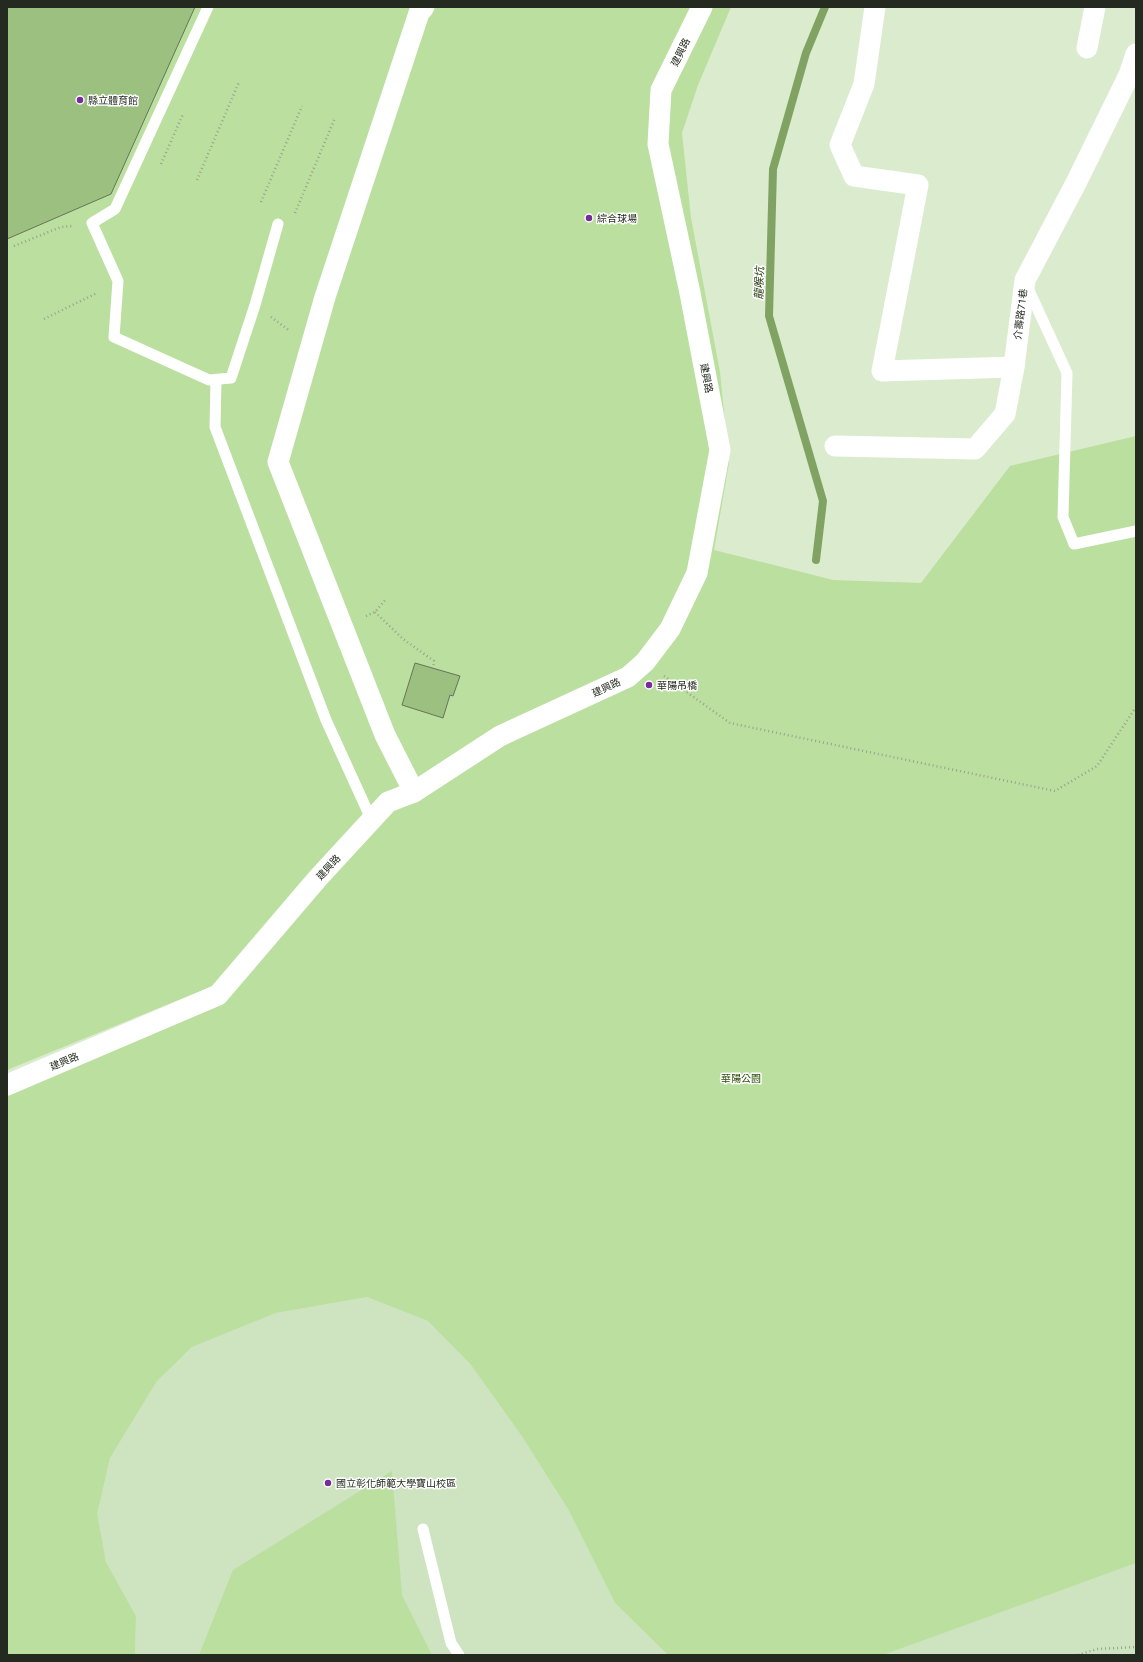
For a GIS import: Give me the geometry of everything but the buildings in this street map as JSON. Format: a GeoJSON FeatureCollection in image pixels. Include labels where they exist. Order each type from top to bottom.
{"type":"FeatureCollection","features":[{"type":"Feature","properties":{"kind":"street"},"geometry":{"type":"LineString","coordinates":[[414,792],[385,734],[278,462],[325,297],[419,13],[424,7]]}},
{"type":"Feature","properties":{"kind":"street","name":"建興路"},"geometry":{"type":"LineString","coordinates":[[7,1085],[218,995],[318,878],[388,802],[414,792],[500,736],[628,677],[645,662],[670,628],[697,573],[720,450],[690,292],[658,144],[661,90],[702,7]]}},
{"type":"Feature","properties":{"kind":"street"},"geometry":{"type":"LineString","coordinates":[[875,7],[864,84],[840,145],[854,176],[918,185],[882,370],[1014,368]]}},
{"type":"Feature","properties":{"kind":"street"},"geometry":{"type":"LineString","coordinates":[[1087,48],[1095,7]]}},
{"type":"Feature","properties":{"kind":"street","name":"介壽路71巷"},"geometry":{"type":"LineString","coordinates":[[835,446],[975,449],[1004,414],[1014,368],[1025,280],[1076,183],[1129,75],[1136,54]]}},
{"type":"Feature","properties":{"kind":"lane"},"geometry":{"type":"LineString","coordinates":[[208,7],[115,209],[92,223],[118,281],[114,337],[209,380],[231,378],[255,304],[278,224]]}},
{"type":"Feature","properties":{"kind":"lane"},"geometry":{"type":"LineString","coordinates":[[1025,280],[1067,373],[1063,517],[1074,544],[1136,531]]}},
{"type":"Feature","properties":{"kind":"lane"},"geometry":{"type":"LineString","coordinates":[[216,380],[215,427],[326,720],[372,821]]}},
{"type":"Feature","properties":{"kind":"lane"},"geometry":{"type":"LineString","coordinates":[[423,1529],[451,1643],[459,1655]]}},
{"type":"Feature","properties":{"kind":"path"},"geometry":{"type":"LineString","coordinates":[[197,180],[239,82]]}},
{"type":"Feature","properties":{"kind":"path"},"geometry":{"type":"LineString","coordinates":[[261,202],[302,106]]}},
{"type":"Feature","properties":{"kind":"path"},"geometry":{"type":"LineString","coordinates":[[294,215],[335,118]]}},
{"type":"Feature","properties":{"kind":"path"},"geometry":{"type":"LineString","coordinates":[[14,246],[61,227]]}},
{"type":"Feature","properties":{"kind":"path"},"geometry":{"type":"LineString","coordinates":[[44,319],[92,296]]}},
{"type":"Feature","properties":{"kind":"path"},"geometry":{"type":"LineString","coordinates":[[255,304],[290,332]]}},
{"type":"Feature","properties":{"kind":"path"},"geometry":{"type":"LineString","coordinates":[[375,612],[403,639],[434,661],[433,668]]}},
{"type":"Feature","properties":{"kind":"path"},"geometry":{"type":"LineString","coordinates":[[645,662],[730,723],[1055,791],[1097,766],[1136,707]]}},
{"type":"Feature","properties":{"kind":"path"},"geometry":{"type":"LineString","coordinates":[[1078,1655],[1098,1649],[1136,1647]]}},
{"type":"Feature","properties":{"kind":"shaded area","name":"國立彰化師範大學寶山校區"},"geometry":{"type":"Polygon","coordinates":[[[367,1297],[428,1321],[471,1365],[521,1435],[568,1509],[615,1603],[668,1655],[135,1655],[136,1616],[106,1562],[96,1514],[110,1458],[157,1381],[192,1347],[276,1313],[367,1297]]]}},
{"type":"Feature","properties":{"kind":"shaded area"},"geometry":{"type":"Polygon","coordinates":[[[1136,1563],[1136,1655],[883,1655],[1133,1564],[1136,1563]]]}},
{"type":"Feature","properties":{"kind":"green space","name":"華陽公園"},"geometry":{"type":"Polygon","coordinates":[[[7,7],[731,7],[698,85],[682,133],[691,218],[720,372],[729,463],[714,550],[833,580],[921,583],[1010,466],[1136,436],[1136,1563],[883,1655],[668,1655],[615,1603],[568,1509],[521,1435],[471,1365],[428,1321],[367,1297],[276,1313],[192,1347],[157,1381],[110,1458],[97,1514],[106,1562],[136,1616],[135,1655],[7,1655],[7,1081],[198,992],[7,1070],[7,7]]]}},
{"type":"Feature","properties":{"kind":"green space"},"geometry":{"type":"Polygon","coordinates":[[[392,1471],[402,1595],[432,1655],[199,1655],[233,1570],[392,1471]]]}},
{"type":"Feature","properties":{"kind":"waterway","name":"龍喉坑"},"geometry":{"type":"LineString","coordinates":[[816,560],[823,501],[769,316],[773,169],[806,53],[825,7]]}},
{"type":"Feature","properties":{"kind":"place","name":"縣立體育館"},"geometry":{"type":"Point","coordinates":[80,100]}},
{"type":"Feature","properties":{"kind":"place","name":"綜合球場"},"geometry":{"type":"Point","coordinates":[589,218]}},
{"type":"Feature","properties":{"kind":"place","name":"華陽吊橋"},"geometry":{"type":"Point","coordinates":[649,685]}},
{"type":"Feature","properties":{"kind":"place","name":"國立彰化師範大學寶山校區"},"geometry":{"type":"Point","coordinates":[328,1483]}}]}
